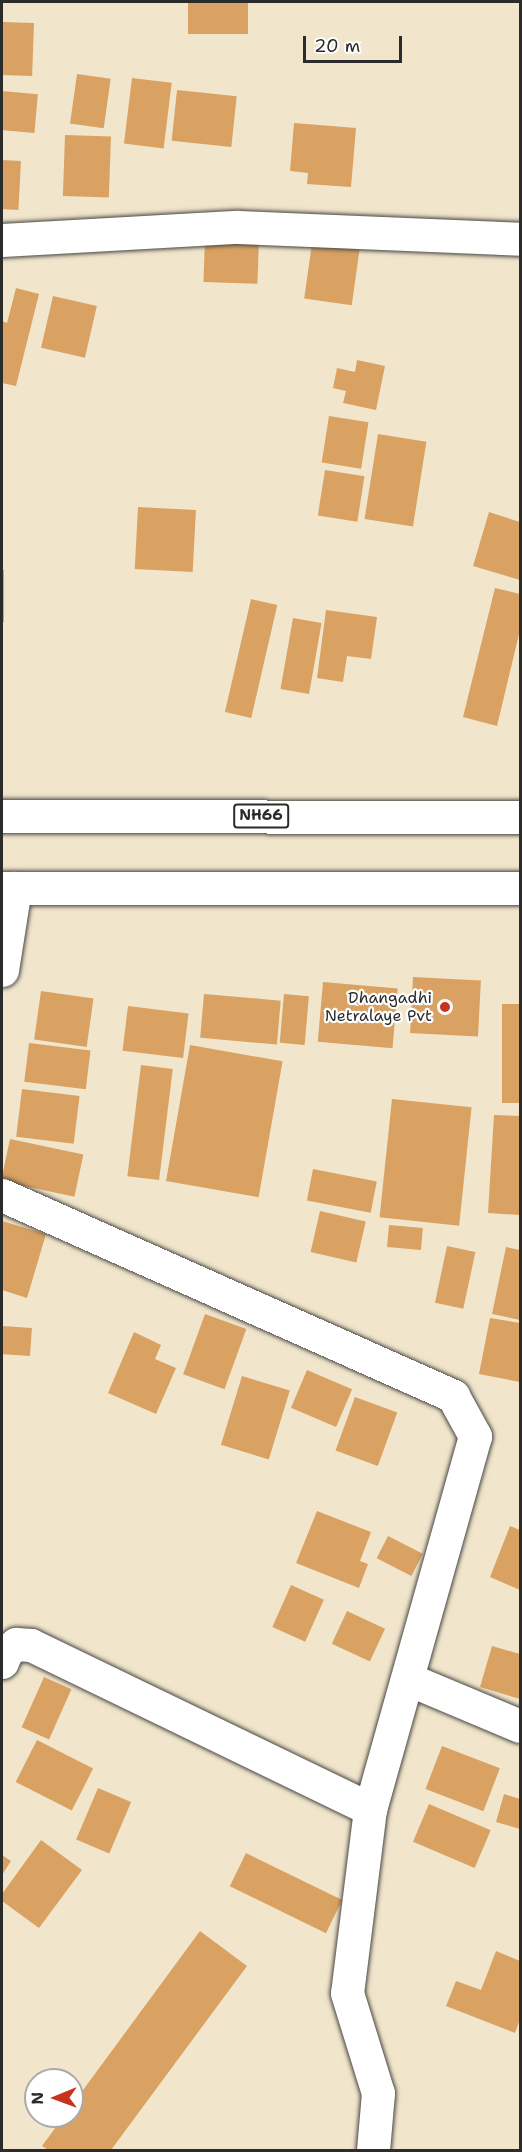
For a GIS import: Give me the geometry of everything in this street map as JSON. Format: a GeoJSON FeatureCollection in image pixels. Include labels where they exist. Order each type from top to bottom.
{"type":"FeatureCollection","features":[{"type":"Feature","properties":{"kind":"main road"},"geometry":{"type":"LineString","coordinates":[[2,240],[238,227],[520,239]]}},
{"type":"Feature","properties":{"kind":"main road","name":"NH66"},"geometry":{"type":"LineString","coordinates":[[2,816],[520,817]]}},
{"type":"Feature","properties":{"kind":"main road"},"geometry":{"type":"LineString","coordinates":[[2,970],[8,888],[520,888]]}},
{"type":"Feature","properties":{"kind":"main road"},"geometry":{"type":"LineString","coordinates":[[2,1195],[453,1396],[475,1436],[370,1809],[347,1993],[378,2093],[373,2151]]}},
{"type":"Feature","properties":{"kind":"main road"},"geometry":{"type":"LineString","coordinates":[[2,1662],[6,1652],[16,1644],[31,1645],[370,1809]]}},
{"type":"Feature","properties":{"kind":"main road"},"geometry":{"type":"LineString","coordinates":[[408,1679],[520,1726]]}},
{"type":"Feature","properties":{"kind":"building"},"geometry":{"type":"Polygon","coordinates":[[[188,2],[248,2],[248,34],[188,34],[188,2]]]}},
{"type":"Feature","properties":{"kind":"building"},"geometry":{"type":"Polygon","coordinates":[[[2,22],[34,23],[32,76],[2,75],[2,22]]]}},
{"type":"Feature","properties":{"kind":"building"},"geometry":{"type":"Polygon","coordinates":[[[77,74],[111,79],[104,128],[70,124],[77,74]]]}},
{"type":"Feature","properties":{"kind":"building"},"geometry":{"type":"Polygon","coordinates":[[[132,78],[172,83],[164,148],[124,144],[132,78]]]}},
{"type":"Feature","properties":{"kind":"building"},"geometry":{"type":"Polygon","coordinates":[[[177,90],[237,96],[231,147],[172,141],[177,90]]]}},
{"type":"Feature","properties":{"kind":"building"},"geometry":{"type":"Polygon","coordinates":[[[2,91],[38,94],[34,133],[2,130],[2,91]]]}},
{"type":"Feature","properties":{"kind":"building"},"geometry":{"type":"Polygon","coordinates":[[[294,123],[356,128],[351,187],[307,184],[308,173],[290,171],[294,123]]]}},
{"type":"Feature","properties":{"kind":"building"},"geometry":{"type":"Polygon","coordinates":[[[65,135],[111,137],[109,198],[63,196],[65,135]]]}},
{"type":"Feature","properties":{"kind":"building"},"geometry":{"type":"Polygon","coordinates":[[[2,160],[21,161],[18,210],[2,209],[2,160]]]}},
{"type":"Feature","properties":{"kind":"building"},"geometry":{"type":"Polygon","coordinates":[[[205,238],[259,240],[257,284],[203,282],[205,238]]]}},
{"type":"Feature","properties":{"kind":"building"},"geometry":{"type":"Polygon","coordinates":[[[312,243],[360,250],[352,305],[304,298],[312,243]]]}},
{"type":"Feature","properties":{"kind":"building"},"geometry":{"type":"Polygon","coordinates":[[[16,288],[39,294],[16,386],[2,383],[2,321],[7,323],[16,288]]]}},
{"type":"Feature","properties":{"kind":"building"},"geometry":{"type":"Polygon","coordinates":[[[53,296],[97,306],[85,358],[41,348],[53,296]]]}},
{"type":"Feature","properties":{"kind":"building"},"geometry":{"type":"Polygon","coordinates":[[[357,360],[385,366],[376,410],[343,403],[346,391],[333,388],[337,368],[355,372],[357,360]]]}},
{"type":"Feature","properties":{"kind":"building"},"geometry":{"type":"Polygon","coordinates":[[[329,416],[369,422],[361,469],[322,462],[329,416]]]}},
{"type":"Feature","properties":{"kind":"building"},"geometry":{"type":"Polygon","coordinates":[[[378,434],[426,442],[413,527],[365,519],[378,434]]]}},
{"type":"Feature","properties":{"kind":"building"},"geometry":{"type":"Polygon","coordinates":[[[325,470],[365,476],[357,522],[318,515],[325,470]]]}},
{"type":"Feature","properties":{"kind":"building"},"geometry":{"type":"Polygon","coordinates":[[[138,507],[196,510],[193,572],[135,569],[138,507]]]}},
{"type":"Feature","properties":{"kind":"building"},"geometry":{"type":"Polygon","coordinates":[[[489,512],[520,522],[520,580],[473,566],[489,512]]]}},
{"type":"Feature","properties":{"kind":"building"},"geometry":{"type":"Polygon","coordinates":[[[2,570],[4,570],[4,622],[2,622],[2,570]]]}},
{"type":"Feature","properties":{"kind":"building"},"geometry":{"type":"Polygon","coordinates":[[[495,588],[520,594],[520,630],[497,726],[463,717],[495,588]]]}},
{"type":"Feature","properties":{"kind":"building"},"geometry":{"type":"Polygon","coordinates":[[[251,599],[277,605],[251,718],[225,712],[251,599]]]}},
{"type":"Feature","properties":{"kind":"building"},"geometry":{"type":"Polygon","coordinates":[[[326,610],[377,617],[371,659],[347,656],[343,682],[317,678],[326,610]]]}},
{"type":"Feature","properties":{"kind":"building"},"geometry":{"type":"Polygon","coordinates":[[[293,618],[322,623],[309,694],[280,689],[293,618]]]}},
{"type":"Feature","properties":{"kind":"building","name":"Dhangadhi Netralaye Pvt"},"geometry":{"type":"Polygon","coordinates":[[[413,977],[481,981],[478,1036],[410,1033],[413,977]]]}},
{"type":"Feature","properties":{"kind":"building"},"geometry":{"type":"Polygon","coordinates":[[[323,982],[398,989],[392,1048],[318,1042],[323,982]]]}},
{"type":"Feature","properties":{"kind":"building"},"geometry":{"type":"Polygon","coordinates":[[[41,991],[93,998],[87,1047],[34,1040],[41,991]]]}},
{"type":"Feature","properties":{"kind":"building"},"geometry":{"type":"Polygon","coordinates":[[[204,994],[281,1001],[277,1045],[200,1038],[204,994]]]}},
{"type":"Feature","properties":{"kind":"building"},"geometry":{"type":"Polygon","coordinates":[[[284,994],[309,996],[305,1045],[280,1043],[284,994]]]}},
{"type":"Feature","properties":{"kind":"building"},"geometry":{"type":"Polygon","coordinates":[[[502,1004],[520,1004],[520,1103],[502,1103],[502,1004]]]}},
{"type":"Feature","properties":{"kind":"building"},"geometry":{"type":"Polygon","coordinates":[[[128,1006],[189,1013],[183,1058],[123,1051],[128,1006]]]}},
{"type":"Feature","properties":{"kind":"building"},"geometry":{"type":"Polygon","coordinates":[[[29,1043],[91,1051],[86,1089],[24,1082],[29,1043]]]}},
{"type":"Feature","properties":{"kind":"building"},"geometry":{"type":"Polygon","coordinates":[[[190,1045],[283,1061],[259,1197],[166,1181],[190,1045]]]}},
{"type":"Feature","properties":{"kind":"building"},"geometry":{"type":"Polygon","coordinates":[[[141,1065],[173,1069],[159,1180],[127,1176],[141,1065]]]}},
{"type":"Feature","properties":{"kind":"building"},"geometry":{"type":"Polygon","coordinates":[[[22,1089],[80,1096],[74,1144],[16,1137],[22,1089]]]}},
{"type":"Feature","properties":{"kind":"building"},"geometry":{"type":"Polygon","coordinates":[[[392,1099],[472,1107],[459,1226],[380,1217],[392,1099]]]}},
{"type":"Feature","properties":{"kind":"building"},"geometry":{"type":"Polygon","coordinates":[[[494,1115],[520,1116],[520,1215],[488,1213],[494,1115]]]}},
{"type":"Feature","properties":{"kind":"building"},"geometry":{"type":"Polygon","coordinates":[[[10,1139],[83,1155],[74,1197],[2,1181],[10,1139]]]}},
{"type":"Feature","properties":{"kind":"building"},"geometry":{"type":"Polygon","coordinates":[[[313,1169],[377,1181],[371,1213],[307,1200],[313,1169]]]}},
{"type":"Feature","properties":{"kind":"building"},"geometry":{"type":"Polygon","coordinates":[[[320,1211],[366,1222],[356,1262],[311,1252],[320,1211]]]}},
{"type":"Feature","properties":{"kind":"building"},"geometry":{"type":"Polygon","coordinates":[[[2,1221],[46,1234],[27,1298],[2,1290],[2,1221]]]}},
{"type":"Feature","properties":{"kind":"building"},"geometry":{"type":"Polygon","coordinates":[[[389,1225],[423,1228],[421,1250],[387,1247],[389,1225]]]}},
{"type":"Feature","properties":{"kind":"building"},"geometry":{"type":"Polygon","coordinates":[[[447,1246],[475,1252],[463,1309],[435,1303],[447,1246]]]}},
{"type":"Feature","properties":{"kind":"building"},"geometry":{"type":"Polygon","coordinates":[[[506,1247],[520,1250],[520,1320],[492,1314],[506,1247]]]}},
{"type":"Feature","properties":{"kind":"building"},"geometry":{"type":"Polygon","coordinates":[[[205,1314],[246,1329],[224,1389],[183,1374],[205,1314]]]}},
{"type":"Feature","properties":{"kind":"building"},"geometry":{"type":"Polygon","coordinates":[[[490,1318],[520,1323],[520,1382],[479,1374],[490,1318]]]}},
{"type":"Feature","properties":{"kind":"building"},"geometry":{"type":"Polygon","coordinates":[[[2,1326],[32,1328],[30,1356],[2,1354],[2,1326]]]}},
{"type":"Feature","properties":{"kind":"building"},"geometry":{"type":"Polygon","coordinates":[[[134,1332],[161,1345],[155,1359],[176,1368],[156,1414],[108,1393],[134,1332]]]}},
{"type":"Feature","properties":{"kind":"building"},"geometry":{"type":"Polygon","coordinates":[[[307,1370],[352,1389],[336,1427],[291,1408],[307,1370]]]}},
{"type":"Feature","properties":{"kind":"building"},"geometry":{"type":"Polygon","coordinates":[[[242,1376],[290,1391],[269,1459],[221,1445],[242,1376]]]}},
{"type":"Feature","properties":{"kind":"building"},"geometry":{"type":"Polygon","coordinates":[[[355,1397],[397,1412],[378,1466],[336,1451],[355,1397]]]}},
{"type":"Feature","properties":{"kind":"building"},"geometry":{"type":"Polygon","coordinates":[[[317,1511],[371,1532],[360,1561],[368,1564],[359,1588],[296,1563],[317,1511]]]}},
{"type":"Feature","properties":{"kind":"building"},"geometry":{"type":"Polygon","coordinates":[[[510,1526],[520,1530],[520,1590],[490,1577],[510,1526]]]}},
{"type":"Feature","properties":{"kind":"building"},"geometry":{"type":"Polygon","coordinates":[[[388,1536],[423,1554],[411,1576],[377,1558],[388,1536]]]}},
{"type":"Feature","properties":{"kind":"building"},"geometry":{"type":"Polygon","coordinates":[[[291,1585],[324,1600],[305,1642],[272,1627],[291,1585]]]}},
{"type":"Feature","properties":{"kind":"building"},"geometry":{"type":"Polygon","coordinates":[[[347,1611],[385,1629],[370,1661],[332,1644],[347,1611]]]}},
{"type":"Feature","properties":{"kind":"building"},"geometry":{"type":"Polygon","coordinates":[[[492,1646],[520,1654],[520,1699],[480,1687],[492,1646]]]}},
{"type":"Feature","properties":{"kind":"building"},"geometry":{"type":"Polygon","coordinates":[[[44,1677],[71,1689],[49,1739],[22,1727],[44,1677]]]}},
{"type":"Feature","properties":{"kind":"building"},"geometry":{"type":"Polygon","coordinates":[[[37,1740],[93,1769],[72,1810],[16,1782],[37,1740]]]}},
{"type":"Feature","properties":{"kind":"building"},"geometry":{"type":"Polygon","coordinates":[[[442,1746],[500,1768],[483,1811],[426,1789],[442,1746]]]}},
{"type":"Feature","properties":{"kind":"building"},"geometry":{"type":"Polygon","coordinates":[[[98,1788],[131,1802],[109,1854],[76,1840],[98,1788]]]}},
{"type":"Feature","properties":{"kind":"building"},"geometry":{"type":"Polygon","coordinates":[[[504,1794],[520,1799],[520,1829],[496,1822],[504,1794]]]}},
{"type":"Feature","properties":{"kind":"building"},"geometry":{"type":"Polygon","coordinates":[[[429,1804],[491,1830],[475,1868],[413,1842],[429,1804]]]}},
{"type":"Feature","properties":{"kind":"building"},"geometry":{"type":"Polygon","coordinates":[[[41,1840],[82,1870],[39,1928],[2,1901],[2,1894],[41,1840]]]}},
{"type":"Feature","properties":{"kind":"building"},"geometry":{"type":"Polygon","coordinates":[[[246,1853],[342,1900],[326,1933],[230,1886],[246,1853]]]}},
{"type":"Feature","properties":{"kind":"building"},"geometry":{"type":"Polygon","coordinates":[[[2,1855],[11,1861],[2,1875],[2,1855]]]}},
{"type":"Feature","properties":{"kind":"building"},"geometry":{"type":"Polygon","coordinates":[[[200,1931],[247,1966],[111,2150],[48,2150],[42,2146],[55,2128],[84,2128],[84,2089],[200,1931]]]}},
{"type":"Feature","properties":{"kind":"building"},"geometry":{"type":"Polygon","coordinates":[[[496,1951],[520,1961],[520,2019],[515,2033],[446,2006],[456,1981],[481,1990],[496,1951]]]}},
{"type":"Feature","properties":{"kind":"place","name":"Dhangadhi Netralaye Pvt"},"geometry":{"type":"Point","coordinates":[445,1007]}}]}
